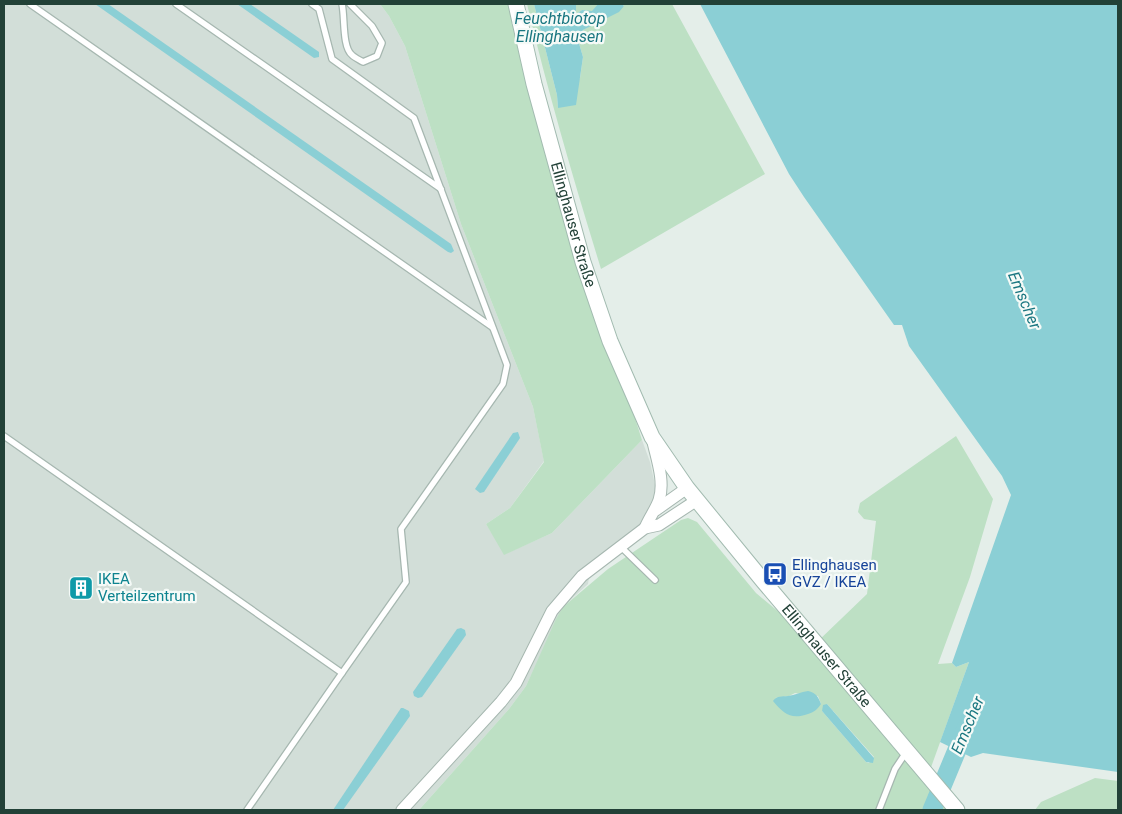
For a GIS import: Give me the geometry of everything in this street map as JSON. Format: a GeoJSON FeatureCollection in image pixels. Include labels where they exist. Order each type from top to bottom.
{"type":"FeatureCollection","features":[{"type":"Feature","properties":{"kind":"main road","name":"Ellinghauser Straße"},"geometry":{"type":"LineString","coordinates":[[516,4],[534,84],[583,262],[610,341],[652,437],[692,494],[957,810]]}},
{"type":"Feature","properties":{"kind":"street","name":"Ellinghauser Straße"},"geometry":{"type":"LineString","coordinates":[[645,528],[659,500],[661,481],[652,437]]}},
{"type":"Feature","properties":{"kind":"street"},"geometry":{"type":"LineString","coordinates":[[652,512],[692,494]]}},
{"type":"Feature","properties":{"kind":"street"},"geometry":{"type":"LineString","coordinates":[[402,810],[501,702],[516,683],[552,612],[582,576],[645,528],[659,525],[692,494]]}},
{"type":"Feature","properties":{"kind":"lane"},"geometry":{"type":"LineString","coordinates":[[31,4],[492,327]]}},
{"type":"Feature","properties":{"kind":"lane"},"geometry":{"type":"LineString","coordinates":[[176,4],[441,189]]}},
{"type":"Feature","properties":{"kind":"lane"},"geometry":{"type":"LineString","coordinates":[[247,810],[406,582],[402,529],[503,384],[507,365],[414,118],[332,58],[319,9],[312,4]]}},
{"type":"Feature","properties":{"kind":"lane"},"geometry":{"type":"LineString","coordinates":[[342,4],[345,41],[351,54],[363,62],[377,56],[382,43],[372,26],[350,4]]}},
{"type":"Feature","properties":{"kind":"lane"},"geometry":{"type":"LineString","coordinates":[[4,436],[342,673]]}},
{"type":"Feature","properties":{"kind":"lane"},"geometry":{"type":"LineString","coordinates":[[620,546],[655,580]]}},
{"type":"Feature","properties":{"kind":"lane"},"geometry":{"type":"LineString","coordinates":[[879,810],[895,769],[911,755]]}},
{"type":"Feature","properties":{"kind":"shaded area"},"geometry":{"type":"Polygon","coordinates":[[[4,4],[380,4],[389,16],[405,46],[461,224],[533,407],[544,461],[510,508],[486,524],[505,554],[552,533],[642,440],[650,462],[657,494],[642,527],[591,565],[588,584],[563,607],[526,686],[509,709],[419,810],[4,810],[4,4]]]}},
{"type":"Feature","properties":{"kind":"green space"},"geometry":{"type":"Polygon","coordinates":[[[380,4],[516,4],[610,341],[642,440],[552,533],[504,555],[486,524],[510,508],[544,462],[533,407],[461,224],[405,46],[389,16],[380,4]]]}},
{"type":"Feature","properties":{"kind":"green space"},"geometry":{"type":"Polygon","coordinates":[[[527,4],[534,4],[557,95],[558,108],[580,78],[583,57],[578,40],[583,30],[624,6],[622,4],[672,4],[765,174],[601,269],[562,137],[527,4]]]}},
{"type":"Feature","properties":{"kind":"green space"},"geometry":{"type":"Polygon","coordinates":[[[576,4],[598,4],[592,12],[582,10],[576,14],[576,4]]]}},
{"type":"Feature","properties":{"kind":"green space"},"geometry":{"type":"Polygon","coordinates":[[[956,436],[993,499],[970,577],[938,664],[952,663],[956,667],[969,662],[925,784],[954,810],[419,810],[509,709],[526,686],[563,607],[608,569],[681,520],[688,518],[697,522],[756,593],[816,643],[867,594],[876,521],[864,519],[858,512],[860,503],[956,436]],[[795,693],[775,698],[821,704],[818,696],[795,693]],[[827,704],[822,711],[866,762],[869,763],[874,757],[827,704]]]}},
{"type":"Feature","properties":{"kind":"green space"},"geometry":{"type":"Polygon","coordinates":[[[1095,778],[1118,781],[1118,810],[1035,810],[1041,802],[1095,778]]]}},
{"type":"Feature","properties":{"kind":"water"},"geometry":{"type":"Polygon","coordinates":[[[95,4],[108,4],[451,244],[454,251],[448,252],[95,4]]]}},
{"type":"Feature","properties":{"kind":"water"},"geometry":{"type":"Polygon","coordinates":[[[237,4],[250,4],[319,52],[319,57],[314,58],[237,4]]]}},
{"type":"Feature","properties":{"kind":"water","name":"Feuchtbiotop Ellinghausen"},"geometry":{"type":"Polygon","coordinates":[[[534,4],[576,4],[576,14],[582,10],[592,11],[598,4],[622,4],[624,6],[619,12],[583,30],[578,40],[583,57],[576,105],[558,108],[557,95],[534,4]]]}},
{"type":"Feature","properties":{"kind":"water"},"geometry":{"type":"Polygon","coordinates":[[[700,4],[1118,4],[1118,772],[983,753],[971,757],[940,742],[969,662],[956,667],[952,663],[1011,495],[1002,476],[909,346],[902,325],[894,325],[789,174],[700,4]]]}},
{"type":"Feature","properties":{"kind":"water"},"geometry":{"type":"Polygon","coordinates":[[[518,432],[520,438],[484,492],[480,493],[475,489],[513,433],[518,432]]]}},
{"type":"Feature","properties":{"kind":"water"},"geometry":{"type":"Polygon","coordinates":[[[457,629],[465,630],[466,635],[422,697],[414,696],[413,692],[457,629]]]}},
{"type":"Feature","properties":{"kind":"water"},"geometry":{"type":"Polygon","coordinates":[[[808,691],[816,695],[821,704],[814,712],[802,716],[788,715],[773,701],[778,697],[791,696],[808,691]]]}},
{"type":"Feature","properties":{"kind":"water"},"geometry":{"type":"Polygon","coordinates":[[[827,704],[874,758],[873,763],[866,762],[822,711],[823,705],[827,704]]]}},
{"type":"Feature","properties":{"kind":"water"},"geometry":{"type":"Polygon","coordinates":[[[401,708],[409,711],[410,716],[343,810],[333,810],[401,708]]]}},
{"type":"Feature","properties":{"kind":"waterway","name":"Emscher"},"geometry":{"type":"LineString","coordinates":[[932,810],[967,726]]}},
{"type":"Feature","properties":{"kind":"place","name":"Ellinghausen GVZ / IKEA"},"geometry":{"type":"Point","coordinates":[775,574]}},
{"type":"Feature","properties":{"kind":"place","name":"IKEA Verteilzentrum"},"geometry":{"type":"Point","coordinates":[81,588]}}]}
